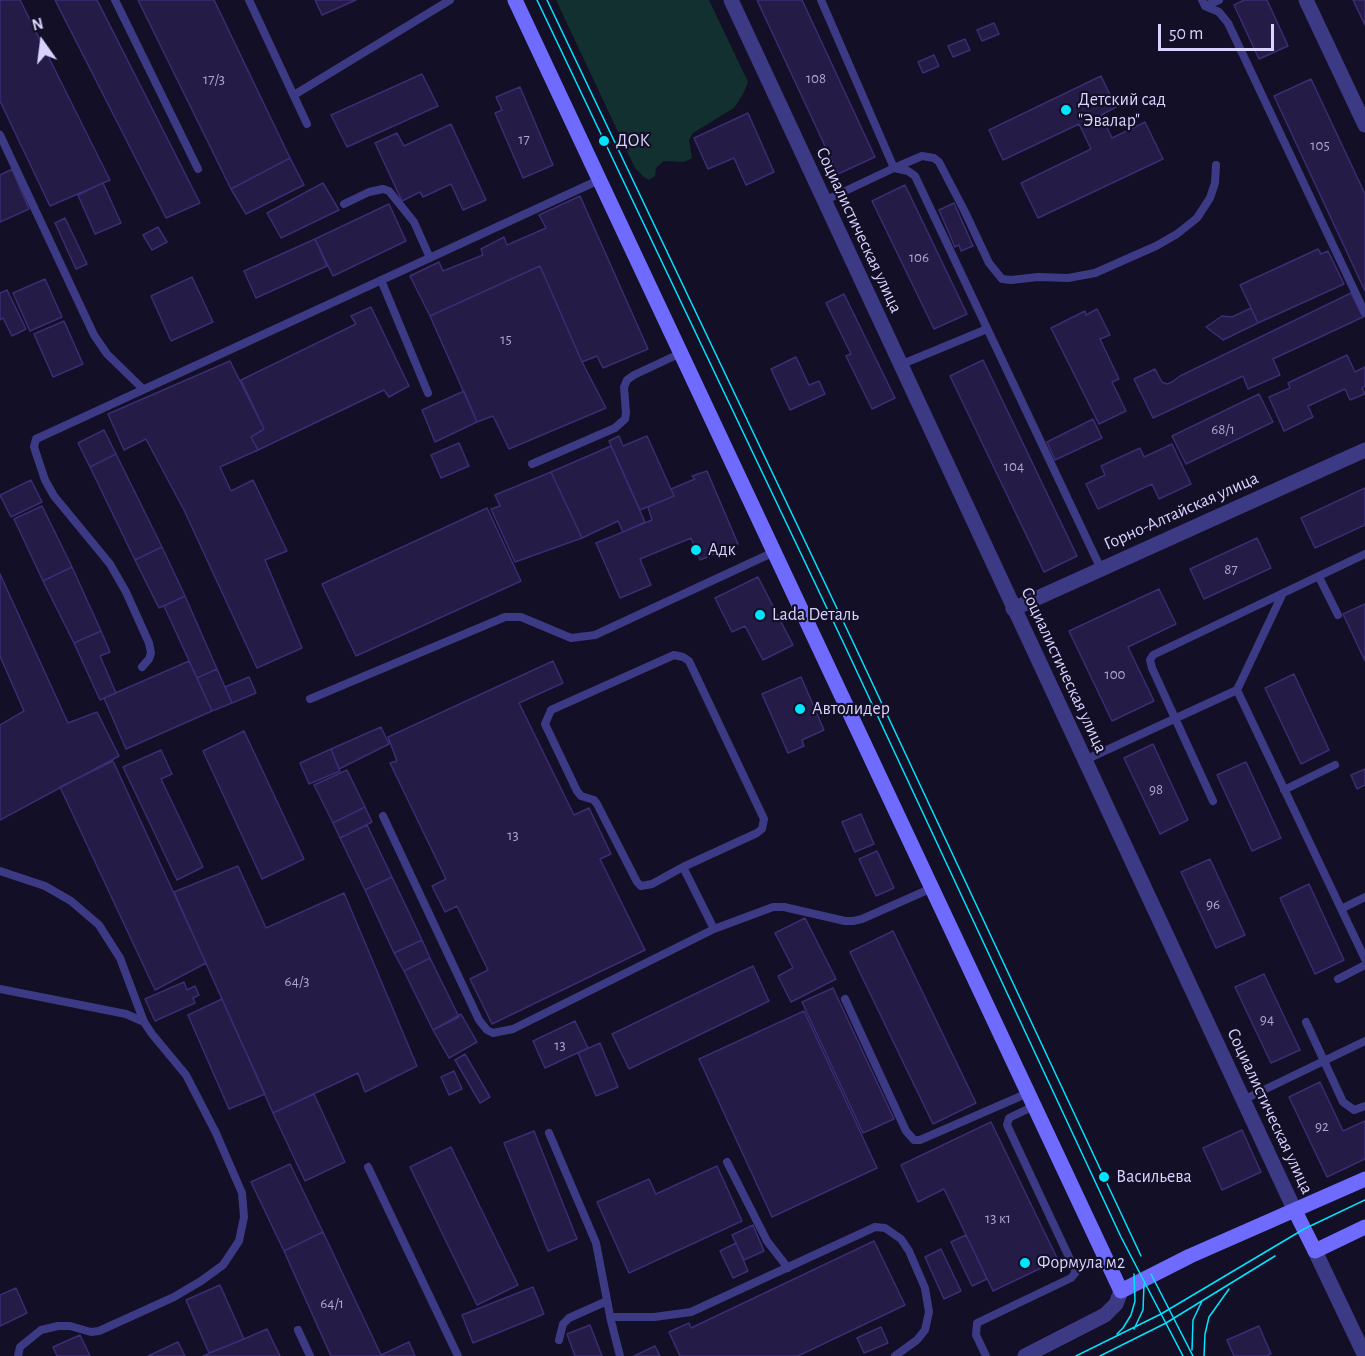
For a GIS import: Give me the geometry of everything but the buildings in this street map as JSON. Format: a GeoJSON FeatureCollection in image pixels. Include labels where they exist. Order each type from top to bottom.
{"type":"FeatureCollection","features":[{"type":"Feature","properties":{"kind":"main road"},"geometry":{"type":"LineString","coordinates":[[515,0],[1121,1291],[1190,1256],[1365,1179]]}},
{"type":"Feature","properties":{"kind":"main road","name":"Социалистическая улица"},"geometry":{"type":"LineString","coordinates":[[1295,1211],[1315,1251]]}},
{"type":"Feature","properties":{"kind":"main road"},"geometry":{"type":"LineString","coordinates":[[1315,1251],[1365,1227]]}},
{"type":"Feature","properties":{"kind":"street","name":"Социалистическая улица"},"geometry":{"type":"LineString","coordinates":[[731,0],[1295,1211]]}},
{"type":"Feature","properties":{"kind":"street"},"geometry":{"type":"LineString","coordinates":[[1306,0],[1363,116]]}},
{"type":"Feature","properties":{"kind":"street","name":"Горно-Алтайская улица"},"geometry":{"type":"LineString","coordinates":[[1013,609],[1365,450]]}},
{"type":"Feature","properties":{"kind":"street","name":"Социалистическая улица"},"geometry":{"type":"LineString","coordinates":[[1315,1251],[1365,1356]]}},
{"type":"Feature","properties":{"kind":"street"},"geometry":{"type":"LineString","coordinates":[[1025,1356],[1105,1315],[1116,1304],[1121,1291]]}},
{"type":"Feature","properties":{"kind":"lane"},"geometry":{"type":"LineString","coordinates":[[116,0],[198,169]]}},
{"type":"Feature","properties":{"kind":"lane"},"geometry":{"type":"LineString","coordinates":[[249,0],[307,124]]}},
{"type":"Feature","properties":{"kind":"lane"},"geometry":{"type":"LineString","coordinates":[[820,0],[894,168]]}},
{"type":"Feature","properties":{"kind":"lane"},"geometry":{"type":"LineString","coordinates":[[1203,3],[1219,0]]}},
{"type":"Feature","properties":{"kind":"lane"},"geometry":{"type":"LineString","coordinates":[[294,95],[448,1]]}},
{"type":"Feature","properties":{"kind":"lane"},"geometry":{"type":"LineString","coordinates":[[1203,3],[1219,12],[1228,23],[1365,313]]}},
{"type":"Feature","properties":{"kind":"lane"},"geometry":{"type":"LineString","coordinates":[[0,135],[94,335],[107,354],[143,389]]}},
{"type":"Feature","properties":{"kind":"lane"},"geometry":{"type":"LineString","coordinates":[[824,201],[922,156],[934,158],[939,162],[989,262],[1002,279],[1068,278],[1095,273],[1156,246],[1177,234],[1197,218],[1210,198],[1215,183],[1216,165]]}},
{"type":"Feature","properties":{"kind":"lane"},"geometry":{"type":"LineString","coordinates":[[894,168],[908,171],[915,176],[1101,569]]}},
{"type":"Feature","properties":{"kind":"lane"},"geometry":{"type":"LineString","coordinates":[[142,667],[151,653],[149,643],[126,592],[110,564],[54,496],[45,480],[34,443],[41,435],[600,180]]}},
{"type":"Feature","properties":{"kind":"lane"},"geometry":{"type":"LineString","coordinates":[[344,204],[369,192],[383,189],[389,191],[414,222],[430,258]]}},
{"type":"Feature","properties":{"kind":"lane"},"geometry":{"type":"LineString","coordinates":[[381,280],[428,393]]}},
{"type":"Feature","properties":{"kind":"lane"},"geometry":{"type":"LineString","coordinates":[[900,365],[987,329]]}},
{"type":"Feature","properties":{"kind":"lane"},"geometry":{"type":"LineString","coordinates":[[532,464],[615,428],[625,419],[623,395],[627,380],[681,353]]}},
{"type":"Feature","properties":{"kind":"lane"},"geometry":{"type":"LineString","coordinates":[[310,699],[505,617],[521,617],[571,638],[595,635],[774,552]]}},
{"type":"Feature","properties":{"kind":"lane"},"geometry":{"type":"LineString","coordinates":[[1213,801],[1152,668],[1150,660],[1153,655],[1365,554]]}},
{"type":"Feature","properties":{"kind":"lane"},"geometry":{"type":"LineString","coordinates":[[1319,577],[1338,615]]}},
{"type":"Feature","properties":{"kind":"lane"},"geometry":{"type":"LineString","coordinates":[[1085,760],[1237,690],[1282,595]]}},
{"type":"Feature","properties":{"kind":"lane"},"geometry":{"type":"LineString","coordinates":[[674,655],[689,662],[764,819],[762,829],[757,833],[683,867],[652,884],[641,886],[637,882],[597,804],[594,800],[581,796],[577,791],[545,724],[551,710],[674,655]]}},
{"type":"Feature","properties":{"kind":"lane"},"geometry":{"type":"LineString","coordinates":[[1237,690],[1365,959]]}},
{"type":"Feature","properties":{"kind":"lane"},"geometry":{"type":"LineString","coordinates":[[1284,790],[1335,765]]}},
{"type":"Feature","properties":{"kind":"lane"},"geometry":{"type":"LineString","coordinates":[[383,816],[479,1020],[487,1030],[493,1033],[513,1029],[714,930],[773,907],[784,907],[853,921],[932,888]]}},
{"type":"Feature","properties":{"kind":"lane"},"geometry":{"type":"LineString","coordinates":[[683,867],[714,930]]}},
{"type":"Feature","properties":{"kind":"lane"},"geometry":{"type":"LineString","coordinates":[[0,871],[45,886],[71,901],[99,925],[120,958],[144,1022],[168,1055],[186,1074],[233,1170],[242,1193],[244,1216],[239,1242],[223,1265],[174,1297],[99,1331],[91,1332],[70,1326],[41,1330],[20,1347],[18,1356]]}},
{"type":"Feature","properties":{"kind":"lane"},"geometry":{"type":"LineString","coordinates":[[1341,909],[1365,897]]}},
{"type":"Feature","properties":{"kind":"lane"},"geometry":{"type":"LineString","coordinates":[[1338,979],[1365,965]]}},
{"type":"Feature","properties":{"kind":"lane"},"geometry":{"type":"LineString","coordinates":[[0,989],[126,1014],[144,1022]]}},
{"type":"Feature","properties":{"kind":"lane"},"geometry":{"type":"LineString","coordinates":[[845,999],[906,1131],[914,1140],[920,1140],[1031,1100]]}},
{"type":"Feature","properties":{"kind":"lane"},"geometry":{"type":"LineString","coordinates":[[1305,1022],[1346,1106],[1354,1110],[1365,1106]]}},
{"type":"Feature","properties":{"kind":"lane"},"geometry":{"type":"LineString","coordinates":[[1243,1100],[1365,1041]]}},
{"type":"Feature","properties":{"kind":"lane"},"geometry":{"type":"LineString","coordinates":[[986,1356],[976,1335],[977,1323],[1071,1278],[1076,1272],[1007,1125],[1009,1118],[1031,1100]]}},
{"type":"Feature","properties":{"kind":"lane"},"geometry":{"type":"LineString","coordinates":[[549,1133],[596,1243],[620,1356]]}},
{"type":"Feature","properties":{"kind":"lane"},"geometry":{"type":"LineString","coordinates":[[727,1162],[767,1241],[788,1268]]}},
{"type":"Feature","properties":{"kind":"lane"},"geometry":{"type":"LineString","coordinates":[[368,1167],[458,1356]]}},
{"type":"Feature","properties":{"kind":"lane"},"geometry":{"type":"LineString","coordinates":[[610,1317],[684,1314],[875,1227],[885,1228],[893,1232],[909,1251],[925,1288],[929,1312],[925,1330],[917,1340],[895,1356]]}},
{"type":"Feature","properties":{"kind":"lane"},"geometry":{"type":"LineString","coordinates":[[559,1340],[563,1324],[569,1318],[607,1301]]}},
{"type":"Feature","properties":{"kind":"lane"},"geometry":{"type":"LineString","coordinates":[[298,1330],[310,1356]]}},
{"type":"Feature","properties":{"kind":"green space"},"geometry":{"type":"Polygon","coordinates":[[[556,0],[709,0],[748,82],[743,94],[734,108],[693,133],[689,140],[692,158],[684,162],[664,161],[656,168],[655,176],[649,180],[635,168],[556,0]]]}},
{"type":"Feature","properties":{"kind":"tram line"},"geometry":{"type":"LineString","coordinates":[[537,0],[844,644],[1121,1237],[1183,1356]]}},
{"type":"Feature","properties":{"kind":"tram line"},"geometry":{"type":"LineString","coordinates":[[547,0],[853,642],[1141,1256]]}},
{"type":"Feature","properties":{"kind":"tram line"},"geometry":{"type":"LineString","coordinates":[[1076,1356],[1161,1314],[1304,1229],[1365,1200]]}},
{"type":"Feature","properties":{"kind":"tram line"},"geometry":{"type":"LineString","coordinates":[[1100,1356],[1166,1323],[1275,1256]]}},
{"type":"Feature","properties":{"kind":"tram line"},"geometry":{"type":"LineString","coordinates":[[1117,1334],[1131,1315],[1135,1301],[1134,1274]]}},
{"type":"Feature","properties":{"kind":"tram line"},"geometry":{"type":"LineString","coordinates":[[1151,1274],[1193,1356]]}},
{"type":"Feature","properties":{"kind":"tram line"},"geometry":{"type":"LineString","coordinates":[[1134,1329],[1143,1310],[1144,1284]]}},
{"type":"Feature","properties":{"kind":"tram line"},"geometry":{"type":"LineString","coordinates":[[1204,1356],[1205,1334],[1209,1317],[1229,1289]]}},
{"type":"Feature","properties":{"kind":"tram line"},"geometry":{"type":"LineString","coordinates":[[1192,1350],[1193,1320],[1202,1301]]}},
{"type":"Feature","properties":{"kind":"place","name":"Детский сад \"Эвалар\""},"geometry":{"type":"Point","coordinates":[1066,110]}},
{"type":"Feature","properties":{"kind":"place","name":"ДОК"},"geometry":{"type":"Point","coordinates":[604,141]}},
{"type":"Feature","properties":{"kind":"place","name":"Адк"},"geometry":{"type":"Point","coordinates":[696,550]}},
{"type":"Feature","properties":{"kind":"place","name":"Lada Dеталь"},"geometry":{"type":"Point","coordinates":[760,615]}},
{"type":"Feature","properties":{"kind":"place","name":"Автолидер"},"geometry":{"type":"Point","coordinates":[800,709]}},
{"type":"Feature","properties":{"kind":"place","name":"Васильева"},"geometry":{"type":"Point","coordinates":[1104,1177]}},
{"type":"Feature","properties":{"kind":"place","name":"Формула м2"},"geometry":{"type":"Point","coordinates":[1025,1263]}}]}
